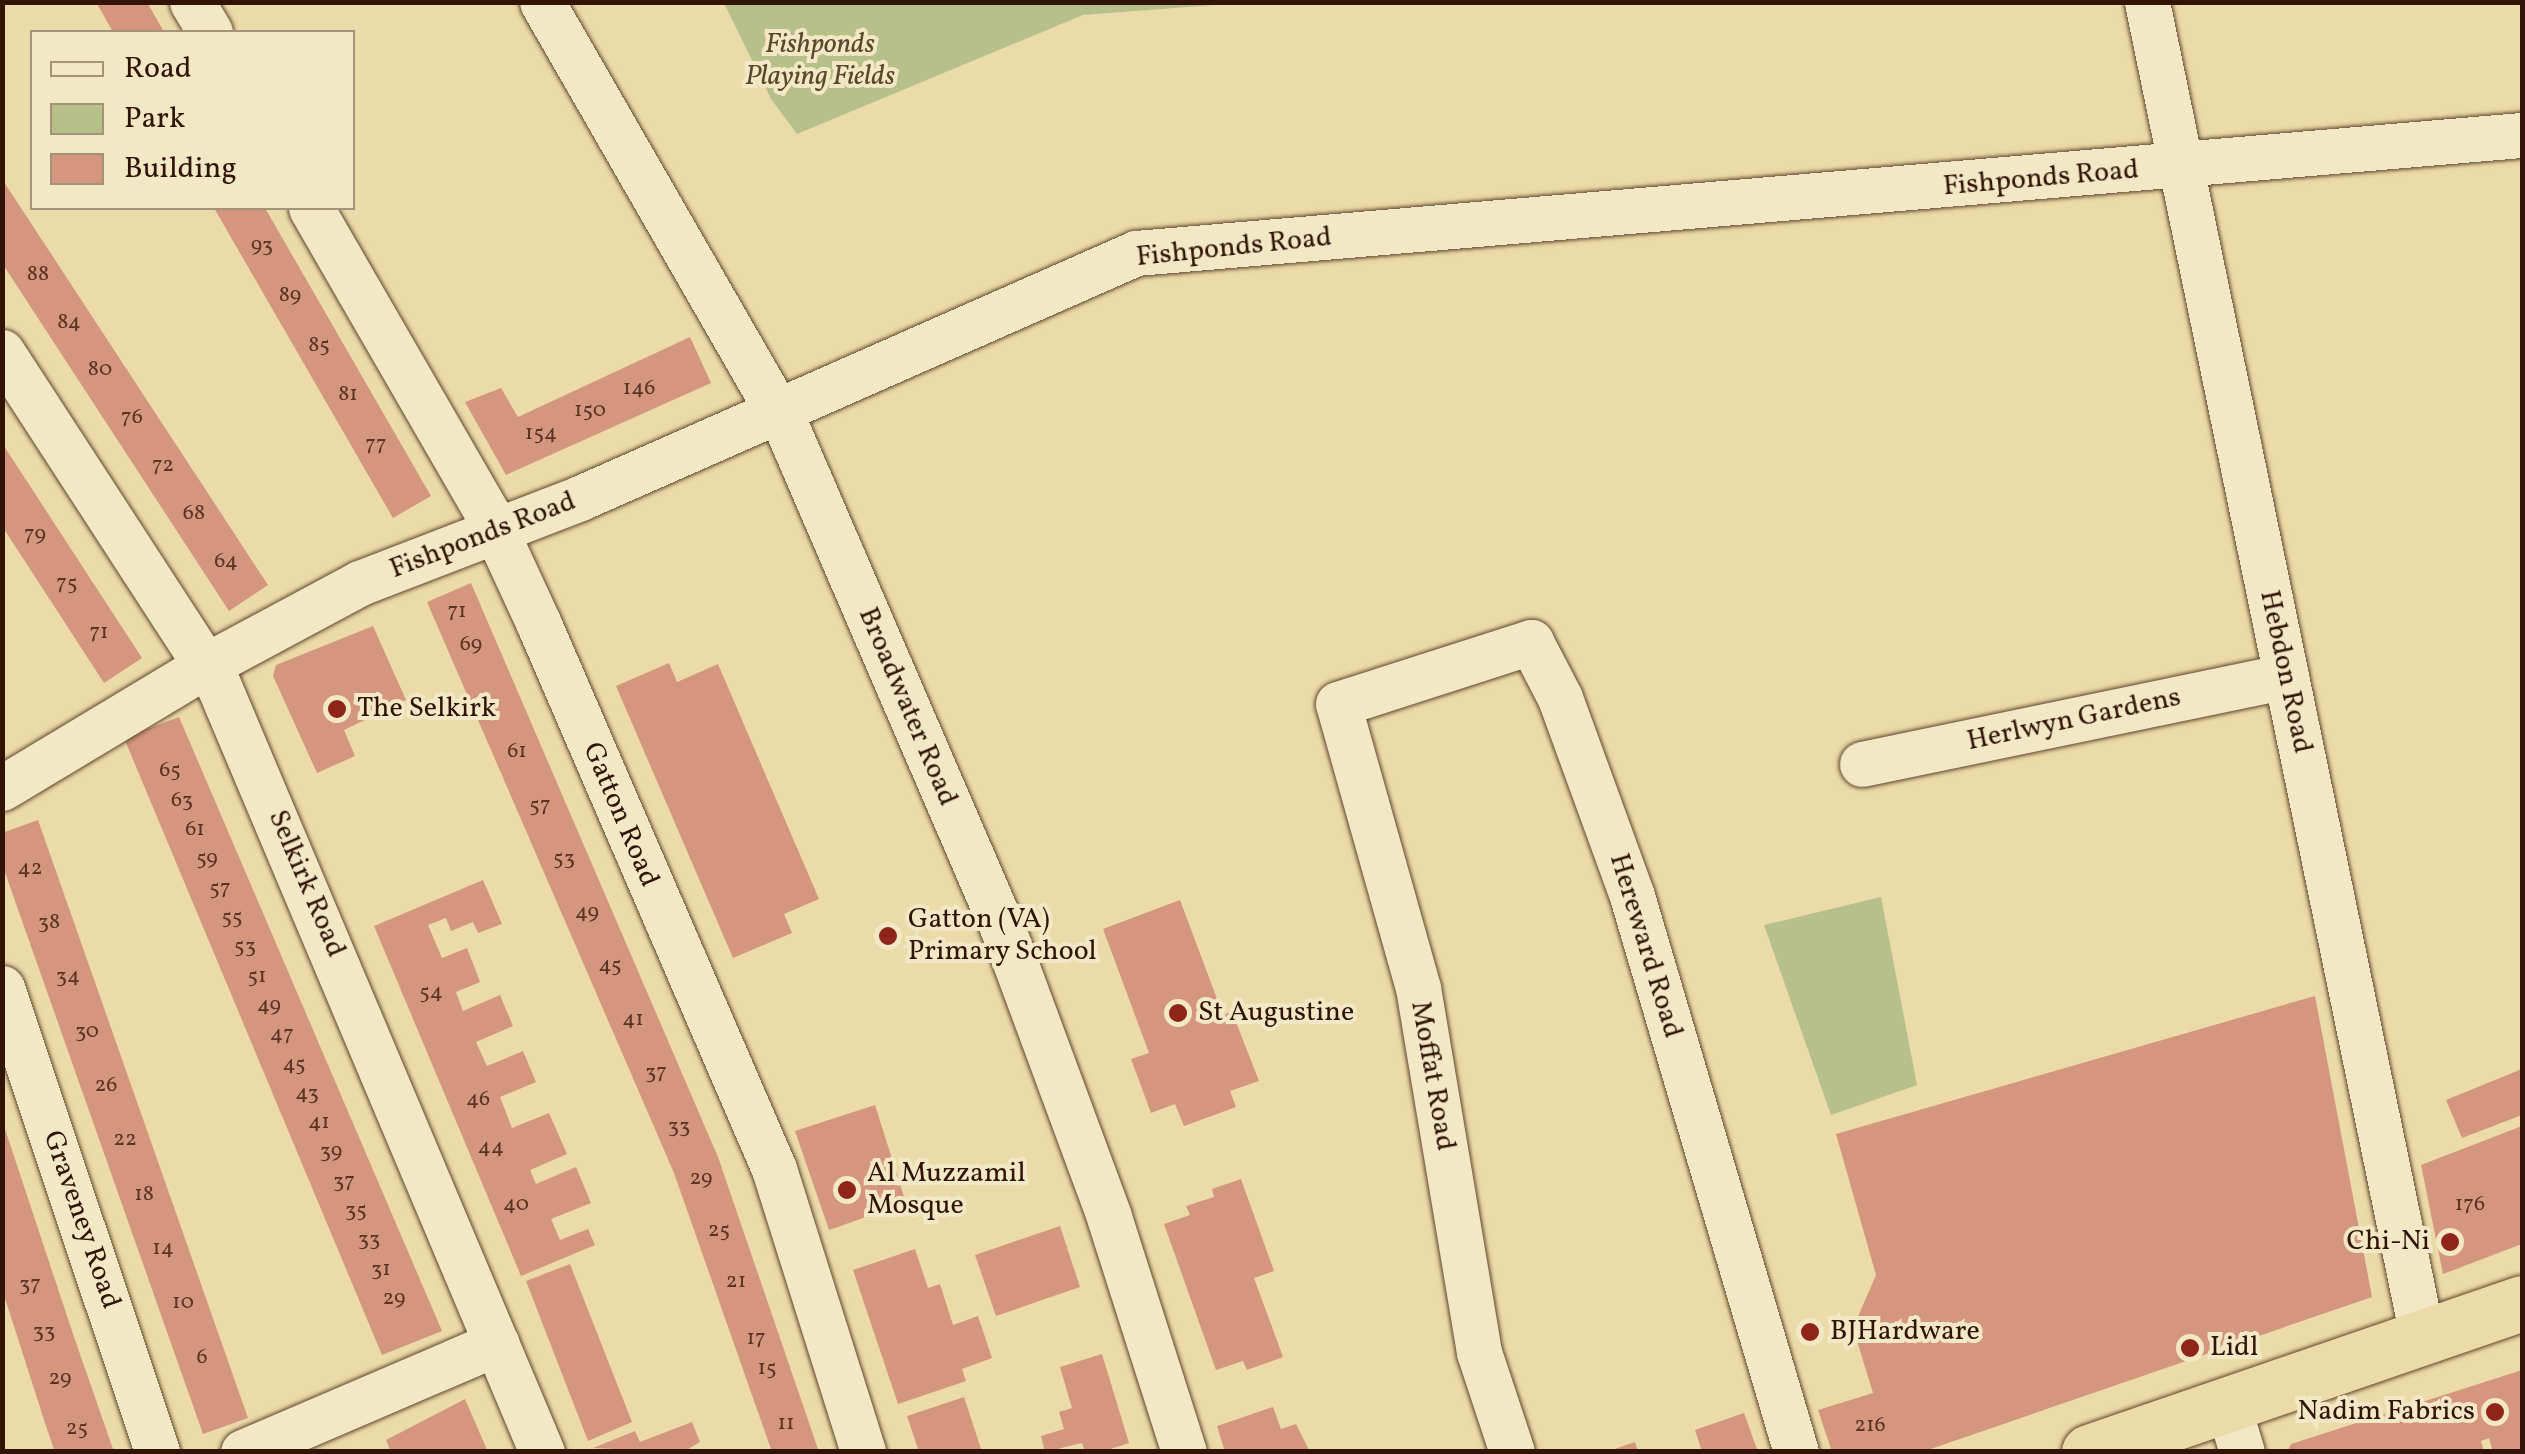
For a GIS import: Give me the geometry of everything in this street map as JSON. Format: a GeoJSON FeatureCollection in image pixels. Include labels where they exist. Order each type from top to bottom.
{"type":"FeatureCollection","features":[{"type":"Feature","properties":{"kind":"highway"},"geometry":{"type":"LineString","coordinates":[[2089,1452],[2235,1429],[2423,1342],[2522,1303]]}},
{"type":"Feature","properties":{"kind":"street"},"geometry":{"type":"LineString","coordinates":[[192,2],[209,30]]}},
{"type":"Feature","properties":{"kind":"street","name":"Broadwater Road"},"geometry":{"type":"LineString","coordinates":[[542,2],[719,300],[778,413],[1002,926],[1108,1217],[1184,1452]]}},
{"type":"Feature","properties":{"kind":"street","name":"Hebdon Road"},"geometry":{"type":"LineString","coordinates":[[2147,2],[2423,1342]]}},
{"type":"Feature","properties":{"kind":"street","name":"Fishponds Road"},"geometry":{"type":"LineString","coordinates":[[2,788],[207,665],[360,583],[498,532],[778,413],[1136,253],[2522,135]]}},
{"type":"Feature","properties":{"kind":"street","name":"Gatton Road"},"geometry":{"type":"LineString","coordinates":[[312,210],[498,532],[774,1169],[863,1452]]}},
{"type":"Feature","properties":{"kind":"street","name":"Selkirk Road"},"geometry":{"type":"LineString","coordinates":[[2,352],[207,665],[542,1452]]}},
{"type":"Feature","properties":{"kind":"street","name":"Hereward Road"},"geometry":{"type":"LineString","coordinates":[[1338,704],[1531,642],[1560,698],[1632,896],[1796,1452]]}},
{"type":"Feature","properties":{"kind":"street","name":"Herlwyn Gardens"},"geometry":{"type":"LineString","coordinates":[[1862,764],[2286,676]]}},
{"type":"Feature","properties":{"kind":"street","name":"Moffat Road"},"geometry":{"type":"LineString","coordinates":[[1338,704],[1418,988],[1479,1352],[1512,1452]]}},
{"type":"Feature","properties":{"kind":"street","name":"Graveney Road"},"geometry":{"type":"LineString","coordinates":[[2,988],[157,1452]]}},
{"type":"Feature","properties":{"kind":"street"},"geometry":{"type":"LineString","coordinates":[[243,1452],[498,1343]]}},
{"type":"Feature","properties":{"kind":"green space","name":"Fishponds Playing Fields"},"geometry":{"type":"Polygon","coordinates":[[[724,3],[1240,3],[1083,15],[797,134],[771,99],[724,3]]]}},
{"type":"Feature","properties":{"kind":"green space"},"geometry":{"type":"Polygon","coordinates":[[[1881,897],[1917,1085],[1831,1115],[1764,925],[1881,897]]]}},
{"type":"Feature","properties":{"kind":"building"},"geometry":{"type":"Polygon","coordinates":[[[96,2],[147,2],[163,30],[112,30],[96,2]]]}},
{"type":"Feature","properties":{"kind":"building"},"geometry":{"type":"Polygon","coordinates":[[[2,179],[268,585],[229,611],[2,263],[2,179]]]}},
{"type":"Feature","properties":{"kind":"building"},"geometry":{"type":"Polygon","coordinates":[[[215,210],[266,210],[431,496],[393,518],[215,210]]]}},
{"type":"Feature","properties":{"kind":"building"},"geometry":{"type":"Polygon","coordinates":[[[690,337],[711,383],[506,475],[465,402],[501,388],[518,417],[690,337]]]}},
{"type":"Feature","properties":{"kind":"building"},"geometry":{"type":"Polygon","coordinates":[[[2,443],[142,658],[104,683],[2,526],[2,443]]]}},
{"type":"Feature","properties":{"kind":"building"},"geometry":{"type":"Polygon","coordinates":[[[471,583],[718,1157],[819,1452],[772,1452],[674,1173],[427,602],[471,583]]]}},
{"type":"Feature","properties":{"kind":"building","name":"The Selkirk"},"geometry":{"type":"Polygon","coordinates":[[[373,626],[406,700],[344,730],[355,756],[317,773],[273,676],[276,665],[373,626]]]}},
{"type":"Feature","properties":{"kind":"building"},"geometry":{"type":"Polygon","coordinates":[[[669,663],[677,682],[718,664],[819,899],[784,914],[792,933],[733,958],[616,686],[669,663]]]}},
{"type":"Feature","properties":{"kind":"building"},"geometry":{"type":"Polygon","coordinates":[[[179,717],[442,1331],[382,1355],[124,738],[179,717]]]}},
{"type":"Feature","properties":{"kind":"building"},"geometry":{"type":"Polygon","coordinates":[[[38,820],[248,1418],[203,1434],[2,864],[2,833],[38,820]]]}},
{"type":"Feature","properties":{"kind":"building"},"geometry":{"type":"Polygon","coordinates":[[[483,880],[502,924],[478,933],[473,922],[451,931],[446,918],[428,925],[442,958],[467,948],[480,982],[456,992],[463,1011],[500,995],[513,1026],[476,1042],[487,1066],[523,1051],[536,1082],[500,1097],[512,1128],[549,1113],[567,1154],[530,1170],[536,1184],[576,1167],[591,1203],[551,1219],[560,1240],[588,1229],[595,1245],[521,1276],[374,926],[483,880]]]}},
{"type":"Feature","properties":{"kind":"building","name":"St Augustine"},"geometry":{"type":"Polygon","coordinates":[[[1180,900],[1223,1015],[1232,1012],[1259,1081],[1230,1091],[1236,1107],[1184,1126],[1175,1104],[1151,1113],[1131,1059],[1149,1053],[1103,929],[1180,900]]]}},
{"type":"Feature","properties":{"kind":"building"},"geometry":{"type":"Polygon","coordinates":[[[2315,996],[2372,1297],[1922,1452],[1832,1452],[1818,1410],[1873,1393],[1853,1328],[1876,1275],[1836,1134],[2315,996]]]}},
{"type":"Feature","properties":{"kind":"building"},"geometry":{"type":"Polygon","coordinates":[[[2522,1069],[2522,1115],[2462,1138],[2446,1100],[2522,1069]]]}},
{"type":"Feature","properties":{"kind":"building"},"geometry":{"type":"Polygon","coordinates":[[[875,1105],[906,1203],[829,1230],[795,1131],[875,1105]]]}},
{"type":"Feature","properties":{"kind":"building"},"geometry":{"type":"Polygon","coordinates":[[[3,1123],[114,1452],[55,1452],[46,1426],[2,1289],[3,1123]]]}},
{"type":"Feature","properties":{"kind":"building"},"geometry":{"type":"Polygon","coordinates":[[[2522,1126],[2522,1244],[2443,1274],[2421,1165],[2522,1126]]]}},
{"type":"Feature","properties":{"kind":"building"},"geometry":{"type":"Polygon","coordinates":[[[1241,1179],[1274,1271],[1254,1278],[1283,1357],[1247,1370],[1243,1361],[1216,1370],[1164,1224],[1190,1215],[1186,1206],[1214,1197],[1212,1189],[1241,1179]]]}},
{"type":"Feature","properties":{"kind":"building"},"geometry":{"type":"Polygon","coordinates":[[[1060,1226],[1080,1287],[996,1316],[975,1255],[1060,1226]]]}},
{"type":"Feature","properties":{"kind":"building"},"geometry":{"type":"Polygon","coordinates":[[[915,1249],[928,1288],[940,1284],[953,1325],[978,1316],[992,1358],[962,1369],[966,1381],[898,1404],[853,1270],[915,1249]]]}},
{"type":"Feature","properties":{"kind":"building"},"geometry":{"type":"Polygon","coordinates":[[[570,1264],[632,1422],[588,1441],[526,1281],[570,1264]]]}},
{"type":"Feature","properties":{"kind":"building"},"geometry":{"type":"Polygon","coordinates":[[[1102,1354],[1129,1443],[1101,1452],[1085,1452],[1082,1443],[1045,1452],[1041,1436],[1064,1429],[1059,1412],[1072,1408],[1060,1367],[1102,1354]]]}},
{"type":"Feature","properties":{"kind":"building"},"geometry":{"type":"Polygon","coordinates":[[[2522,1370],[2522,1452],[2493,1452],[2489,1438],[2481,1441],[2484,1452],[2287,1452],[2291,1444],[2522,1370]]]}},
{"type":"Feature","properties":{"kind":"building"},"geometry":{"type":"Polygon","coordinates":[[[964,1397],[982,1452],[919,1452],[907,1416],[964,1397]]]}},
{"type":"Feature","properties":{"kind":"building"},"geometry":{"type":"Polygon","coordinates":[[[465,1399],[488,1452],[391,1452],[386,1440],[465,1399]]]}},
{"type":"Feature","properties":{"kind":"building"},"geometry":{"type":"Polygon","coordinates":[[[1273,1407],[1281,1429],[1296,1424],[1310,1452],[1225,1452],[1217,1426],[1273,1407]]]}},
{"type":"Feature","properties":{"kind":"building"},"geometry":{"type":"Polygon","coordinates":[[[1744,1413],[1758,1452],[1702,1452],[1695,1430],[1744,1413]]]}},
{"type":"Feature","properties":{"kind":"building"},"geometry":{"type":"Polygon","coordinates":[[[692,1422],[700,1442],[683,1452],[593,1448],[635,1431],[640,1442],[692,1422]]]}},
{"type":"Feature","properties":{"kind":"building"},"geometry":{"type":"Polygon","coordinates":[[[1635,1442],[1638,1452],[1609,1452],[1609,1451],[1635,1442]]]}},
{"type":"Feature","properties":{"kind":"place","name":"The Selkirk"},"geometry":{"type":"Point","coordinates":[337,709]}},
{"type":"Feature","properties":{"kind":"place","name":"Gatton (VA) Primary School"},"geometry":{"type":"Point","coordinates":[888,936]}},
{"type":"Feature","properties":{"kind":"place","name":"St Augustine"},"geometry":{"type":"Point","coordinates":[1178,1013]}},
{"type":"Feature","properties":{"kind":"place","name":"Al Muzzamil Mosque"},"geometry":{"type":"Point","coordinates":[847,1190]}},
{"type":"Feature","properties":{"kind":"place","name":"Chi-Ni"},"geometry":{"type":"Point","coordinates":[2450,1242]}},
{"type":"Feature","properties":{"kind":"place","name":"BJHardware"},"geometry":{"type":"Point","coordinates":[1810,1332]}},
{"type":"Feature","properties":{"kind":"place","name":"Lidl"},"geometry":{"type":"Point","coordinates":[2190,1348]}},
{"type":"Feature","properties":{"kind":"place","name":"Nadim Fabrics"},"geometry":{"type":"Point","coordinates":[2495,1412]}}]}
